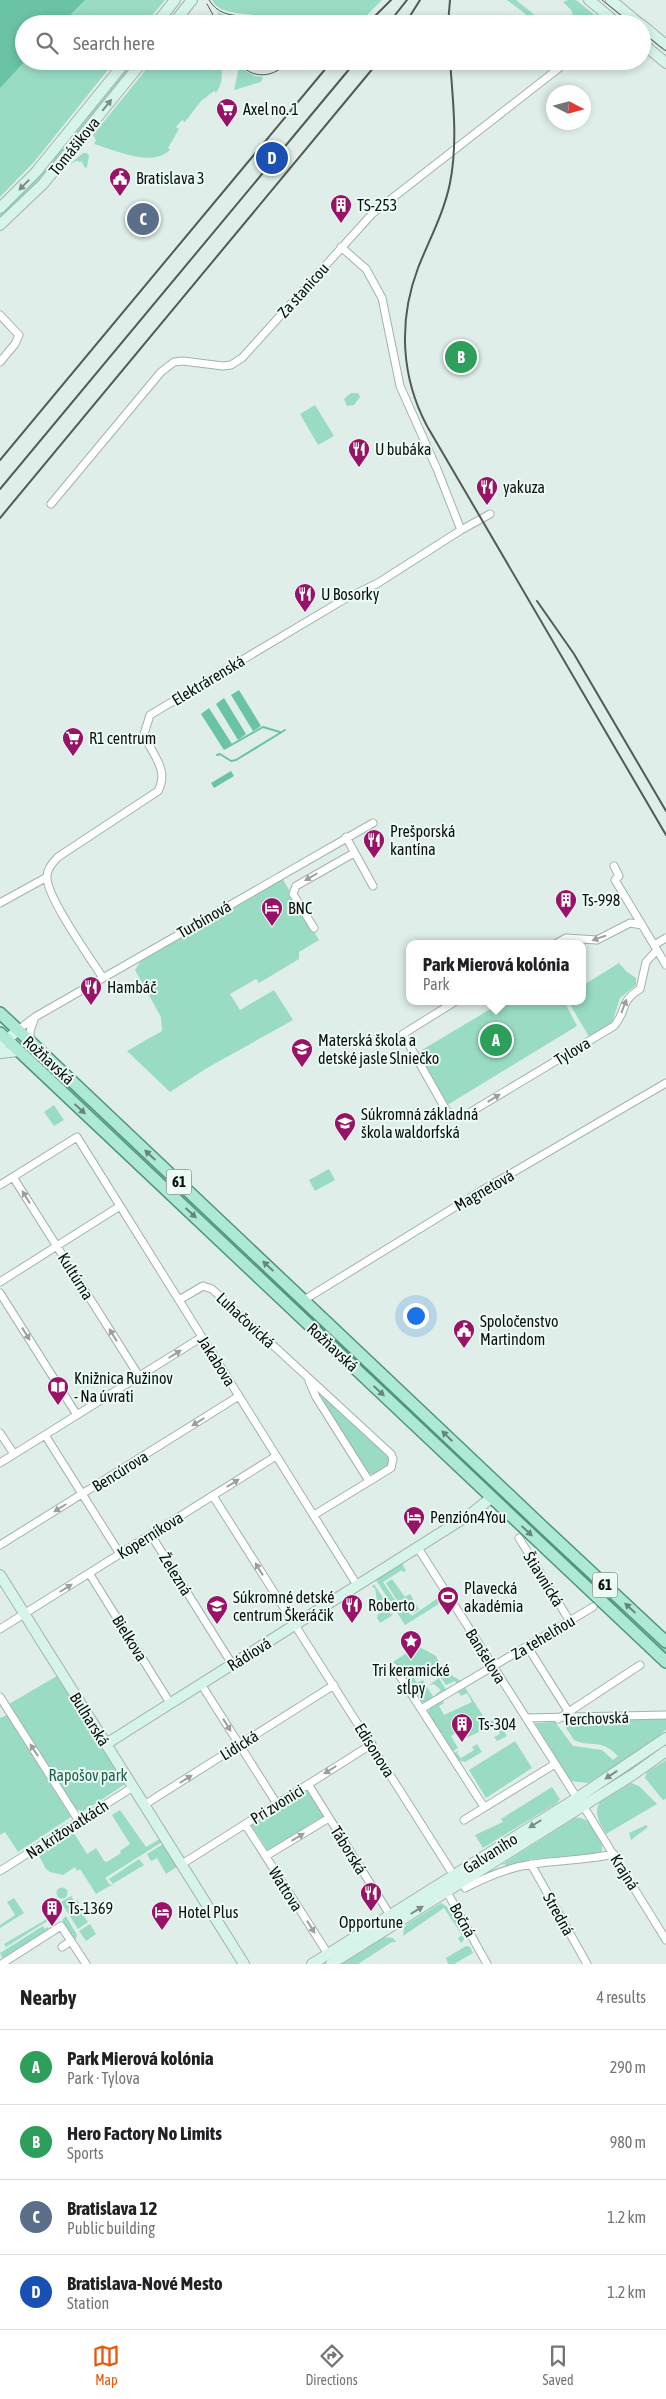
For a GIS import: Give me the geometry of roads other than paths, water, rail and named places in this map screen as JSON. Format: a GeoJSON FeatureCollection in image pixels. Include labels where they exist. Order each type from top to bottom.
{"type":"FeatureCollection","features":[{"type":"Feature","properties":{"kind":"main road"},"geometry":{"type":"LineString","coordinates":[[163,15],[175,0]]}},
{"type":"Feature","properties":{"kind":"main road"},"geometry":{"type":"LineString","coordinates":[[180,15],[192,0]]}},
{"type":"Feature","properties":{"kind":"main road"},"geometry":{"type":"LineString","coordinates":[[589,0],[607,15]]}},
{"type":"Feature","properties":{"kind":"main road"},"geometry":{"type":"LineString","coordinates":[[611,0],[629,15]]}},
{"type":"Feature","properties":{"kind":"main road"},"geometry":{"type":"LineString","coordinates":[[651,33],[666,45]]}},
{"type":"Feature","properties":{"kind":"main road"},"geometry":{"type":"LineString","coordinates":[[651,50],[666,63]]}},
{"type":"Feature","properties":{"kind":"main road","name":"Tomášikova"},"geometry":{"type":"LineString","coordinates":[[0,208],[36,172],[119,70]]}},
{"type":"Feature","properties":{"kind":"main road","name":"Tomášikova"},"geometry":{"type":"LineString","coordinates":[[0,225],[43,184],[136,70]]}},
{"type":"Feature","properties":{"kind":"main road","name":"Rožňavská"},"geometry":{"type":"LineString","coordinates":[[0,1013],[525,1511],[666,1642]]}},
{"type":"Feature","properties":{"kind":"main road"},"geometry":{"type":"LineString","coordinates":[[2,1039],[18,1030]]}},
{"type":"Feature","properties":{"kind":"main road","name":"Rožňavská"},"geometry":{"type":"LineString","coordinates":[[2,1039],[19,1051],[666,1662]]}},
{"type":"Feature","properties":{"kind":"main road"},"geometry":{"type":"LineString","coordinates":[[0,1053],[19,1051]]}},
{"type":"Feature","properties":{"kind":"main road"},"geometry":{"type":"LineString","coordinates":[[293,1310],[304,1300]]}},
{"type":"Feature","properties":{"kind":"main road"},"geometry":{"type":"LineString","coordinates":[[461,1468],[474,1471],[482,1469],[491,1498],[506,1499],[525,1511]]}},
{"type":"Feature","properties":{"kind":"main road","name":"Rádiová"},"geometry":{"type":"LineString","coordinates":[[106,1744],[418,1548],[485,1505],[491,1498]]}},
{"type":"Feature","properties":{"kind":"main road","name":"Bulharská"},"geometry":{"type":"LineString","coordinates":[[0,1575],[244,1964]]}},
{"type":"Feature","properties":{"kind":"main road","name":"Galvaniho"},"geometry":{"type":"LineString","coordinates":[[312,1964],[329,1959],[447,1892],[580,1802],[666,1738]]}},
{"type":"Feature","properties":{"kind":"main road","name":"Galvaniho"},"geometry":{"type":"LineString","coordinates":[[329,1959],[390,1915],[454,1875],[666,1751]]}},
{"type":"Feature","properties":{"kind":"street","name":"Za stanicou"},"geometry":{"type":"LineString","coordinates":[[51,504],[161,372],[178,362],[223,366],[236,362],[248,352],[372,214],[556,70]]}},
{"type":"Feature","properties":{"kind":"street"},"geometry":{"type":"LineString","coordinates":[[341,247],[366,269],[382,298],[400,386],[437,469],[461,530]]}},
{"type":"Feature","properties":{"kind":"street"},"geometry":{"type":"LineString","coordinates":[[0,316],[18,335],[15,344],[0,362]]}},
{"type":"Feature","properties":{"kind":"street","name":"Elektrárenská"},"geometry":{"type":"LineString","coordinates":[[47,877],[51,866],[58,856],[158,791],[163,782],[162,770],[144,734],[150,715],[335,604],[378,583],[461,530],[490,514]]}},
{"type":"Feature","properties":{"kind":"street","name":"Turbínová"},"geometry":{"type":"LineString","coordinates":[[18,1030],[35,1017],[373,823]]}},
{"type":"Feature","properties":{"kind":"street"},"geometry":{"type":"LineString","coordinates":[[346,837],[373,886]]}},
{"type":"Feature","properties":{"kind":"street"},"geometry":{"type":"LineString","coordinates":[[314,928],[293,894],[296,886],[354,853]]}},
{"type":"Feature","properties":{"kind":"street"},"geometry":{"type":"LineString","coordinates":[[614,866],[619,876],[615,880],[666,965]]}},
{"type":"Feature","properties":{"kind":"street"},"geometry":{"type":"LineString","coordinates":[[0,903],[47,877],[52,895],[103,978]]}},
{"type":"Feature","properties":{"kind":"street"},"geometry":{"type":"LineString","coordinates":[[562,940],[566,938],[597,940],[630,923],[642,925]]}},
{"type":"Feature","properties":{"kind":"street"},"geometry":{"type":"LineString","coordinates":[[655,947],[666,938]]}},
{"type":"Feature","properties":{"kind":"street","name":"Tylova"},"geometry":{"type":"LineString","coordinates":[[449,1005],[408,1029],[404,1037],[450,1117],[464,1116],[614,1026],[618,1021],[627,997],[640,989],[646,962],[655,947]]}},
{"type":"Feature","properties":{"kind":"street"},"geometry":{"type":"LineString","coordinates":[[30,1041],[30,1030],[35,1017]]}},
{"type":"Feature","properties":{"kind":"street","name":"Magnetová"},"geometry":{"type":"LineString","coordinates":[[304,1300],[481,1191],[666,1083]]}},
{"type":"Feature","properties":{"kind":"street","name":"Jakabova"},"geometry":{"type":"LineString","coordinates":[[13,1177],[77,1137],[357,1585]]}},
{"type":"Feature","properties":{"kind":"street"},"geometry":{"type":"LineString","coordinates":[[0,1185],[13,1177]]}},
{"type":"Feature","properties":{"kind":"street","name":"Kultúrna"},"geometry":{"type":"LineString","coordinates":[[13,1177],[139,1376]]}},
{"type":"Feature","properties":{"kind":"street"},"geometry":{"type":"LineString","coordinates":[[0,1282],[120,1206]]}},
{"type":"Feature","properties":{"kind":"street","name":"Luhačovická"},"geometry":{"type":"LineString","coordinates":[[179,1300],[203,1286],[212,1289],[391,1454],[393,1459],[390,1468],[314,1516]]}},
{"type":"Feature","properties":{"kind":"street"},"geometry":{"type":"LineString","coordinates":[[0,1293],[77,1415]]}},
{"type":"Feature","properties":{"kind":"street"},"geometry":{"type":"LineString","coordinates":[[0,1463],[202,1337]]}},
{"type":"Feature","properties":{"kind":"street","name":"Luhačovická"},"geometry":{"type":"LineString","coordinates":[[308,1377],[316,1397],[369,1481]]}},
{"type":"Feature","properties":{"kind":"street","name":"Bencúrova"},"geometry":{"type":"LineString","coordinates":[[0,1545],[239,1396]]}},
{"type":"Feature","properties":{"kind":"street"},"geometry":{"type":"LineString","coordinates":[[405,1415],[416,1406]]}},
{"type":"Feature","properties":{"kind":"street"},"geometry":{"type":"LineString","coordinates":[[0,1433],[14,1454]]}},
{"type":"Feature","properties":{"kind":"street"},"geometry":{"type":"LineString","coordinates":[[45,1435],[120,1554]]}},
{"type":"Feature","properties":{"kind":"street","name":"Koperníkova"},"geometry":{"type":"LineString","coordinates":[[0,1629],[276,1456]]}},
{"type":"Feature","properties":{"kind":"street","name":"Edisonova"},"geometry":{"type":"LineString","coordinates":[[213,1496],[454,1875]]}},
{"type":"Feature","properties":{"kind":"street","name":"Železná"},"geometry":{"type":"LineString","coordinates":[[151,1534],[232,1664]]}},
{"type":"Feature","properties":{"kind":"street","name":"Štiavnická"},"geometry":{"type":"LineString","coordinates":[[518,1538],[570,1620]]}},
{"type":"Feature","properties":{"kind":"street","name":"Banšelova"},"geometry":{"type":"LineString","coordinates":[[418,1548],[580,1802]]}},
{"type":"Feature","properties":{"kind":"street","name":"Bielkova"},"geometry":{"type":"LineString","coordinates":[[89,1574],[170,1703]]}},
{"type":"Feature","properties":{"kind":"street","name":"Za tehelňou"},"geometry":{"type":"LineString","coordinates":[[422,1709],[593,1607]]}},
{"type":"Feature","properties":{"kind":"street"},"geometry":{"type":"LineString","coordinates":[[527,1646],[568,1711]]}},
{"type":"Feature","properties":{"kind":"street"},"geometry":{"type":"LineString","coordinates":[[558,1719],[640,1665]]}},
{"type":"Feature","properties":{"kind":"street"},"geometry":{"type":"LineString","coordinates":[[394,1667],[484,1807]]}},
{"type":"Feature","properties":{"kind":"street"},"geometry":{"type":"LineString","coordinates":[[201,1684],[277,1804]]}},
{"type":"Feature","properties":{"kind":"street","name":"Lidická"},"geometry":{"type":"LineString","coordinates":[[144,1805],[334,1685]]}},
{"type":"Feature","properties":{"kind":"street"},"geometry":{"type":"LineString","coordinates":[[0,1697],[79,1821]]}},
{"type":"Feature","properties":{"kind":"street","name":"Terchovská"},"geometry":{"type":"LineString","coordinates":[[526,1718],[558,1719],[666,1715]]}},
{"type":"Feature","properties":{"kind":"street","name":"Pri zvonici"},"geometry":{"type":"LineString","coordinates":[[182,1864],[372,1744]]}},
{"type":"Feature","properties":{"kind":"street"},"geometry":{"type":"LineString","coordinates":[[464,1820],[555,1764]]}},
{"type":"Feature","properties":{"kind":"street","name":"Táborská"},"geometry":{"type":"LineString","coordinates":[[308,1784],[390,1915]]}},
{"type":"Feature","properties":{"kind":"street","name":"Na križovatkách"},"geometry":{"type":"LineString","coordinates":[[0,1871],[133,1787]]}},
{"type":"Feature","properties":{"kind":"street","name":"Krajná"},"geometry":{"type":"LineString","coordinates":[[580,1802],[666,1940]]}},
{"type":"Feature","properties":{"kind":"street"},"geometry":{"type":"LineString","coordinates":[[266,1856],[330,1818]]}},
{"type":"Feature","properties":{"kind":"street","name":"Wattova"},"geometry":{"type":"LineString","coordinates":[[245,1824],[329,1959]]}},
{"type":"Feature","properties":{"kind":"street","name":"Galvaniho"},"geometry":{"type":"LineString","coordinates":[[465,1888],[486,1876],[531,1864],[614,1854]]}},
{"type":"Feature","properties":{"kind":"street","name":"Stredná"},"geometry":{"type":"LineString","coordinates":[[531,1864],[587,1964]]}},
{"type":"Feature","properties":{"kind":"street","name":"Bočná"},"geometry":{"type":"LineString","coordinates":[[454,1875],[447,1892],[487,1964]]}},
{"type":"Feature","properties":{"kind":"street"},"geometry":{"type":"LineString","coordinates":[[2,1963],[60,1926],[86,1964]]}},
{"type":"Feature","properties":{"kind":"street"},"geometry":{"type":"LineString","coordinates":[[62,1947],[71,1942]]}},
{"type":"Feature","properties":{"kind":"waterway"},"geometry":{"type":"LineString","coordinates":[[226,748],[263,727],[280,732]]}},
{"type":"Feature","properties":{"kind":"waterway"},"geometry":{"type":"LineString","coordinates":[[217,755],[220,754],[231,761],[236,760],[285,730]]}},
{"type":"Feature","properties":{"kind":"tram line"},"geometry":{"type":"LineString","coordinates":[[209,0],[216,8],[224,13],[233,15]]}},
{"type":"Feature","properties":{"kind":"tram line"},"geometry":{"type":"LineString","coordinates":[[602,0],[621,15]]}},
{"type":"Feature","properties":{"kind":"tram line"},"geometry":{"type":"LineString","coordinates":[[207,4],[213,15]]}},
{"type":"Feature","properties":{"kind":"tram line"},"geometry":{"type":"LineString","coordinates":[[651,39],[666,51]]}},
{"type":"Feature","properties":{"kind":"tram line"},"geometry":{"type":"LineString","coordinates":[[247,70],[263,75],[278,70]]}},
{"type":"Feature","properties":{"kind":"railway"},"geometry":{"type":"LineString","coordinates":[[376,15],[391,0]]}},
{"type":"Feature","properties":{"kind":"railway"},"geometry":{"type":"LineString","coordinates":[[395,15],[407,0]]}},
{"type":"Feature","properties":{"kind":"railway"},"geometry":{"type":"LineString","coordinates":[[411,15],[420,0]]}},
{"type":"Feature","properties":{"kind":"railway"},"geometry":{"type":"LineString","coordinates":[[449,15],[450,0]]}},
{"type":"Feature","properties":{"kind":"railway"},"geometry":{"type":"LineString","coordinates":[[0,460],[325,70]]}},
{"type":"Feature","properties":{"kind":"railway"},"geometry":{"type":"LineString","coordinates":[[0,489],[349,70]]}},
{"type":"Feature","properties":{"kind":"railway"},"geometry":{"type":"LineString","coordinates":[[0,518],[372,70]]}},
{"type":"Feature","properties":{"kind":"railway"},"geometry":{"type":"LineString","coordinates":[[451,70],[454,153],[450,183],[444,205],[418,268],[407,308],[405,348],[412,388],[427,426],[666,835]]}},
{"type":"Feature","properties":{"kind":"railway"},"geometry":{"type":"LineString","coordinates":[[537,601],[574,654],[666,811]]}},
{"type":"Feature","properties":{"kind":"place","name":"Axel no. 1"},"geometry":{"type":"Point","coordinates":[227,128]}},
{"type":"Feature","properties":{"kind":"place","name":"Bratislava-Nové Mesto"},"geometry":{"type":"Point","coordinates":[272,158]}},
{"type":"Feature","properties":{"kind":"place","name":"Bratislava 3"},"geometry":{"type":"Point","coordinates":[120,197]}},
{"type":"Feature","properties":{"kind":"place","name":"Bratislava 12"},"geometry":{"type":"Point","coordinates":[143,219]}},
{"type":"Feature","properties":{"kind":"place","name":"TS-253"},"geometry":{"type":"Point","coordinates":[341,224]}},
{"type":"Feature","properties":{"kind":"place","name":"Hero Factory No Limits"},"geometry":{"type":"Point","coordinates":[461,357]}},
{"type":"Feature","properties":{"kind":"place","name":"U bubáka"},"geometry":{"type":"Point","coordinates":[359,468]}},
{"type":"Feature","properties":{"kind":"place","name":"yakuza"},"geometry":{"type":"Point","coordinates":[487,506]}},
{"type":"Feature","properties":{"kind":"place","name":"U Bosorky"},"geometry":{"type":"Point","coordinates":[305,613]}},
{"type":"Feature","properties":{"kind":"place","name":"R1 centrum"},"geometry":{"type":"Point","coordinates":[73,757]}},
{"type":"Feature","properties":{"kind":"place","name":"Prešporská kantína"},"geometry":{"type":"Point","coordinates":[374,859]}},
{"type":"Feature","properties":{"kind":"place","name":"Ts-998"},"geometry":{"type":"Point","coordinates":[566,919]}},
{"type":"Feature","properties":{"kind":"place","name":"BNC"},"geometry":{"type":"Point","coordinates":[272,927]}},
{"type":"Feature","properties":{"kind":"place","name":"Hambáč"},"geometry":{"type":"Point","coordinates":[91,1006]}},
{"type":"Feature","properties":{"kind":"place","name":"Park Mierová kolónia"},"geometry":{"type":"Point","coordinates":[496,1040]}},
{"type":"Feature","properties":{"kind":"place","name":"Materská škola a detské jasle Slniečko"},"geometry":{"type":"Point","coordinates":[302,1068]}},
{"type":"Feature","properties":{"kind":"place","name":"Súkromná základná škola waldorfská"},"geometry":{"type":"Point","coordinates":[345,1142]}},
{"type":"Feature","properties":{"kind":"place","name":"Spoločenstvo Martindom"},"geometry":{"type":"Point","coordinates":[464,1349]}},
{"type":"Feature","properties":{"kind":"place","name":"Knižnica Ružinov - Na úvrati"},"geometry":{"type":"Point","coordinates":[58,1406]}},
{"type":"Feature","properties":{"kind":"place","name":"Penzión4You"},"geometry":{"type":"Point","coordinates":[414,1536]}},
{"type":"Feature","properties":{"kind":"place","name":"Plavecká akadémia"},"geometry":{"type":"Point","coordinates":[448,1616]}},
{"type":"Feature","properties":{"kind":"place","name":"Roberto"},"geometry":{"type":"Point","coordinates":[352,1624]}},
{"type":"Feature","properties":{"kind":"place","name":"Súkromné detské centrum Škeráčik"},"geometry":{"type":"Point","coordinates":[217,1625]}},
{"type":"Feature","properties":{"kind":"place","name":"Tri keramické stĺpy"},"geometry":{"type":"Point","coordinates":[411,1660]}},
{"type":"Feature","properties":{"kind":"place","name":"Ts-304"},"geometry":{"type":"Point","coordinates":[462,1743]}},
{"type":"Feature","properties":{"kind":"place","name":"Opportune"},"geometry":{"type":"Point","coordinates":[371,1912]}},
{"type":"Feature","properties":{"kind":"place","name":"Ts-1369"},"geometry":{"type":"Point","coordinates":[52,1927]}},
{"type":"Feature","properties":{"kind":"place","name":"Hotel Plus"},"geometry":{"type":"Point","coordinates":[162,1931]}},
{"type":"Feature","properties":{"kind":"park label","name":"Rapošov park"},"geometry":{"type":"Point","coordinates":[88,1775]}}]}
